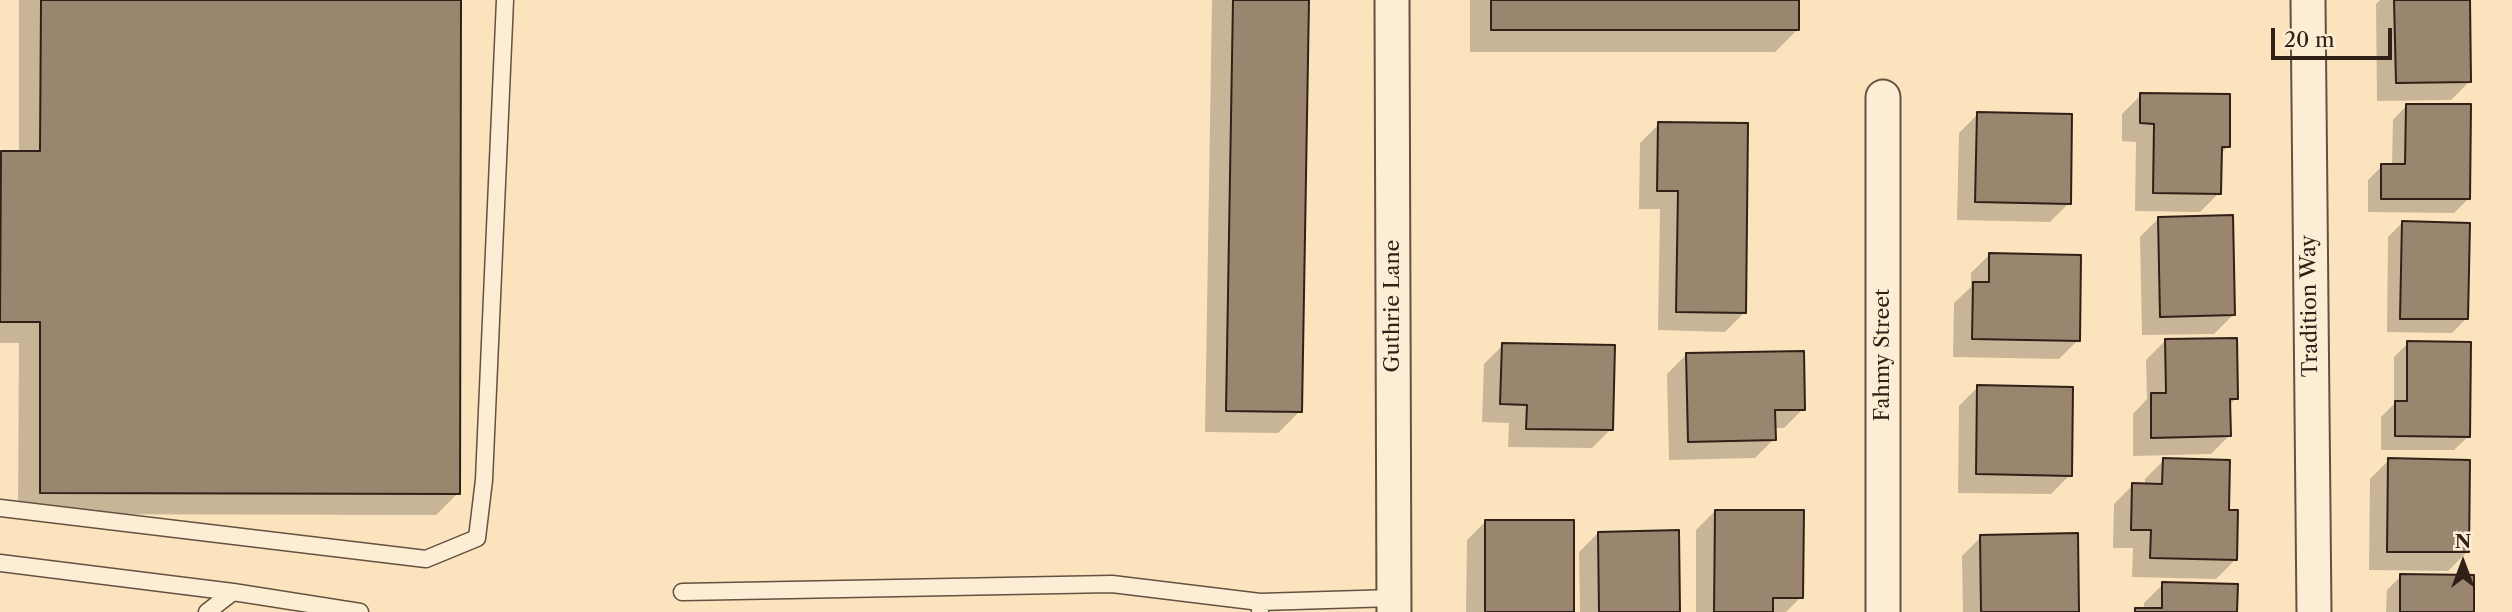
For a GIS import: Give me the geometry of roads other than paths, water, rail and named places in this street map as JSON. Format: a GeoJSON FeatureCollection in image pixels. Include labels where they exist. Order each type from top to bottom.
{"type":"FeatureCollection","features":[{"type":"Feature","properties":{"kind":"street","name":"Guthrie Lane"},"geometry":{"type":"LineString","coordinates":[[1392,0],[1394,605]]}},
{"type":"Feature","properties":{"kind":"street","name":"Tradition Way"},"geometry":{"type":"LineString","coordinates":[[2308,0],[2314,612]]}},
{"type":"Feature","properties":{"kind":"street","name":"Fahmy Street"},"geometry":{"type":"LineString","coordinates":[[1883,97],[1883,612]]}},
{"type":"Feature","properties":{"kind":"lane"},"geometry":{"type":"LineString","coordinates":[[0,508],[426,559],[477,538],[484,480],[505,0]]}},
{"type":"Feature","properties":{"kind":"lane"},"geometry":{"type":"LineString","coordinates":[[0,563],[233,592],[360,612]]}},
{"type":"Feature","properties":{"kind":"lane"},"geometry":{"type":"LineString","coordinates":[[682,592],[1112,584],[1260,607],[1394,605]]}},
{"type":"Feature","properties":{"kind":"lane"},"geometry":{"type":"LineString","coordinates":[[207,612],[233,592]]}}]}
